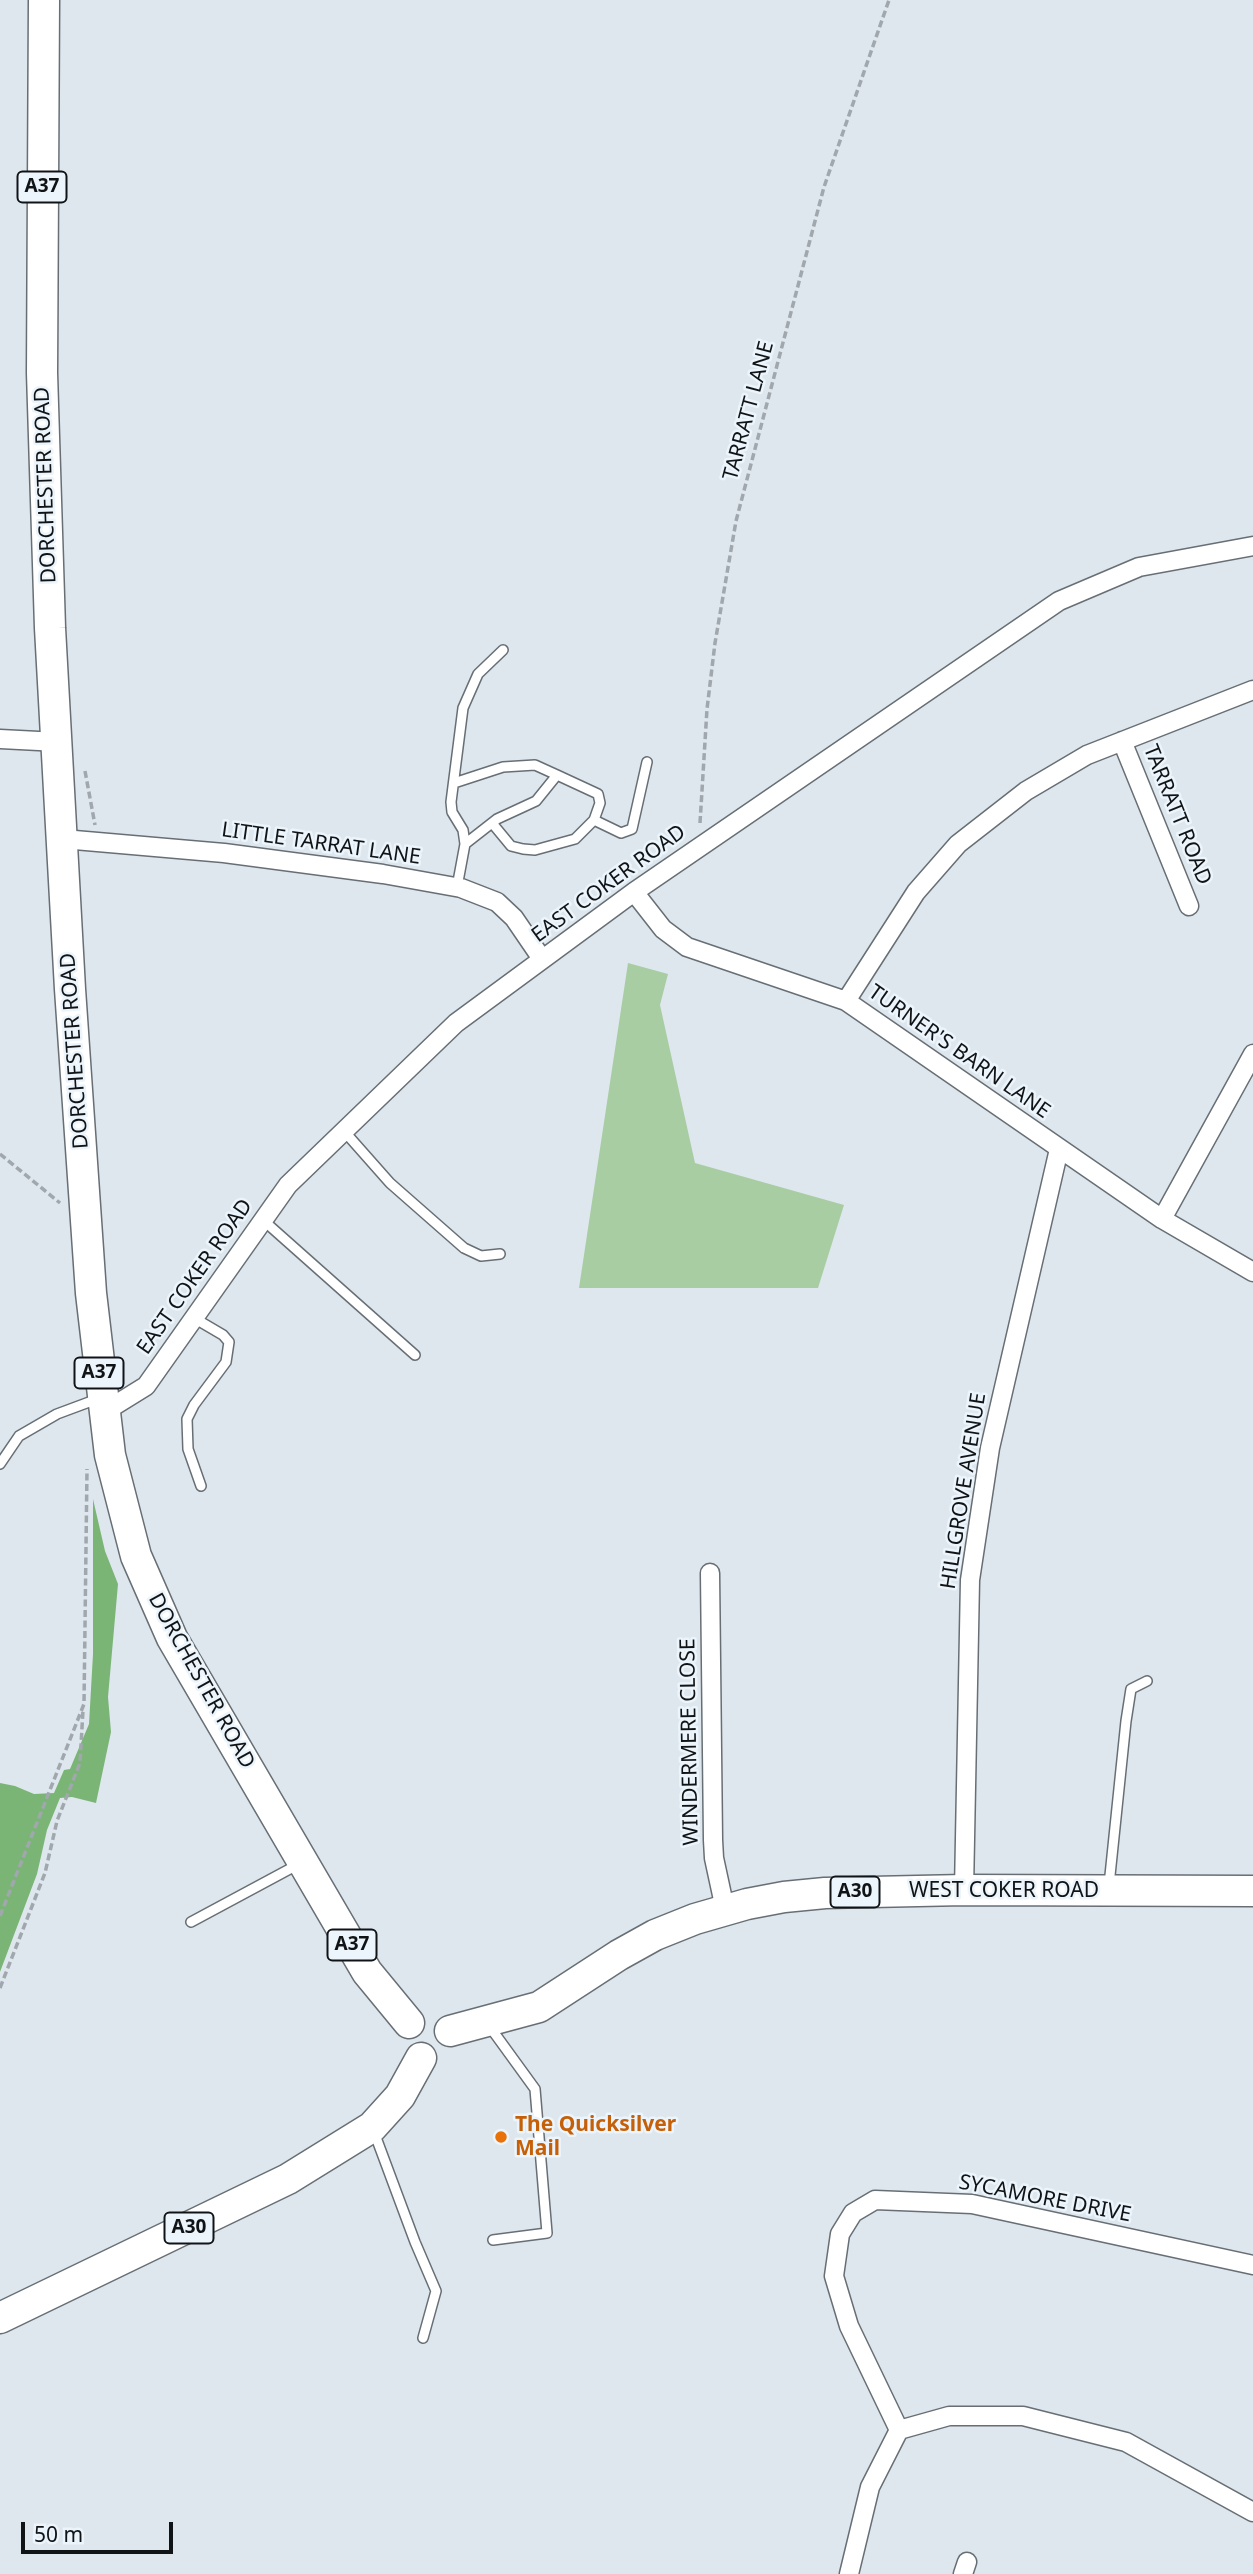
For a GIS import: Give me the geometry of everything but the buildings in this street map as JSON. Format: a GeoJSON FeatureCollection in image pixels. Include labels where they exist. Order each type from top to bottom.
{"type":"FeatureCollection","features":[{"type":"Feature","properties":{"kind":"highway","name":"DORCHESTER ROAD"},"geometry":{"type":"LineString","coordinates":[[44,0],[43,386],[50,615],[70,989],[91,1293],[110,1455],[136,1556],[172,1638],[367,1972],[409,2023]]}},
{"type":"Feature","properties":{"kind":"highway","name":"WEST COKER ROAD"},"geometry":{"type":"LineString","coordinates":[[450,2031],[539,2007],[655,1935],[725,1909],[784,1897],[825,1893],[964,1889],[1253,1891]]}},
{"type":"Feature","properties":{"kind":"highway"},"geometry":{"type":"LineString","coordinates":[[428,2014],[442,2019],[450,2031],[449,2045],[443,2053],[430,2059],[414,2055],[406,2044],[409,2023],[428,2014]]}},
{"type":"Feature","properties":{"kind":"highway","name":"A30"},"geometry":{"type":"LineString","coordinates":[[0,2318],[288,2179],[372,2127],[400,2096],[421,2058]]}},
{"type":"Feature","properties":{"kind":"street","name":"EAST COKER ROAD"},"geometry":{"type":"LineString","coordinates":[[103,1405],[146,1386],[288,1185],[456,1023],[634,892],[1059,601],[1139,567],[1253,546]]}},
{"type":"Feature","properties":{"kind":"street","name":"TARRATT ROAD"},"geometry":{"type":"LineString","coordinates":[[846,1001],[916,892],[958,845],[1026,791],[1087,755],[1253,690]]}},
{"type":"Feature","properties":{"kind":"street"},"geometry":{"type":"LineString","coordinates":[[0,739],[58,742]]}},
{"type":"Feature","properties":{"kind":"street","name":"TARRATT ROAD"},"geometry":{"type":"LineString","coordinates":[[1122,741],[1189,906]]}},
{"type":"Feature","properties":{"kind":"street","name":"LITTLE TARRAT LANE"},"geometry":{"type":"LineString","coordinates":[[63,839],[224,853],[383,874],[457,887],[497,902],[514,918],[542,959]]}},
{"type":"Feature","properties":{"kind":"street","name":"TURNER'S BARN LANE"},"geometry":{"type":"LineString","coordinates":[[634,892],[663,929],[687,947],[846,1001],[1162,1219],[1253,1272]]}},
{"type":"Feature","properties":{"kind":"street"},"geometry":{"type":"LineString","coordinates":[[1162,1219],[1253,1054]]}},
{"type":"Feature","properties":{"kind":"street","name":"HILLGROVE AVENUE"},"geometry":{"type":"LineString","coordinates":[[964,1889],[970,1580],[989,1448],[1059,1149]]}},
{"type":"Feature","properties":{"kind":"street","name":"WINDERMERE CLOSE"},"geometry":{"type":"LineString","coordinates":[[710,1573],[713,1849],[725,1909]]}},
{"type":"Feature","properties":{"kind":"street","name":"SYCAMORE DRIVE"},"geometry":{"type":"LineString","coordinates":[[899,2430],[849,2326],[834,2276],[840,2234],[853,2213],[875,2200],[972,2204],[1253,2266]]}},
{"type":"Feature","properties":{"kind":"street"},"geometry":{"type":"LineString","coordinates":[[849,2574],[870,2487],[899,2430],[949,2416],[1023,2416],[1126,2442],[1253,2512]]}},
{"type":"Feature","properties":{"kind":"lane"},"geometry":{"type":"LineString","coordinates":[[457,887],[465,844],[463,830],[452,812],[463,708],[478,674],[503,650]]}},
{"type":"Feature","properties":{"kind":"lane"},"geometry":{"type":"LineString","coordinates":[[594,820],[621,833],[632,830],[647,761]]}},
{"type":"Feature","properties":{"kind":"lane"},"geometry":{"type":"LineString","coordinates":[[454,783],[503,767],[536,765],[598,794],[600,803],[594,820],[575,839],[535,850],[511,846],[492,823]]}},
{"type":"Feature","properties":{"kind":"lane"},"geometry":{"type":"LineString","coordinates":[[465,844],[492,823],[536,801],[557,775]]}},
{"type":"Feature","properties":{"kind":"lane"},"geometry":{"type":"LineString","coordinates":[[344,1131],[390,1183],[464,1248],[481,1256],[500,1254]]}},
{"type":"Feature","properties":{"kind":"lane"},"geometry":{"type":"LineString","coordinates":[[263,1220],[415,1355]]}},
{"type":"Feature","properties":{"kind":"lane"},"geometry":{"type":"LineString","coordinates":[[194,1318],[223,1335],[229,1342],[226,1362],[194,1405],[187,1419],[188,1449],[201,1486]]}},
{"type":"Feature","properties":{"kind":"lane"},"geometry":{"type":"LineString","coordinates":[[0,1464],[19,1436],[57,1415],[103,1405]]}},
{"type":"Feature","properties":{"kind":"lane"},"geometry":{"type":"LineString","coordinates":[[1109,1891],[1131,1689],[1147,1681]]}},
{"type":"Feature","properties":{"kind":"lane"},"geometry":{"type":"LineString","coordinates":[[191,1922],[303,1861]]}},
{"type":"Feature","properties":{"kind":"lane"},"geometry":{"type":"LineString","coordinates":[[487,2022],[535,2089],[547,2233],[492,2241]]}},
{"type":"Feature","properties":{"kind":"lane"},"geometry":{"type":"LineString","coordinates":[[372,2127],[436,2291],[423,2338]]}},
{"type":"Feature","properties":{"kind":"path","name":"TARRATT LANE"},"geometry":{"type":"LineString","coordinates":[[705,843],[700,824],[707,709],[715,643],[736,521],[824,187],[890,0]]}},
{"type":"Feature","properties":{"kind":"path"},"geometry":{"type":"LineString","coordinates":[[0,1154],[64,1205]]}},
{"type":"Feature","properties":{"kind":"path"},"geometry":{"type":"LineString","coordinates":[[0,1987],[46,1873],[57,1821],[80,1763],[84,1704],[87,1456]]}},
{"type":"Feature","properties":{"kind":"path"},"geometry":{"type":"LineString","coordinates":[[0,1916],[84,1704]]}},
{"type":"Feature","properties":{"kind":"green space"},"geometry":{"type":"Polygon","coordinates":[[[628,963],[668,974],[660,1005],[695,1163],[844,1205],[818,1288],[579,1288],[628,963]]]}},
{"type":"Feature","properties":{"kind":"green space"},"geometry":{"type":"Polygon","coordinates":[[[93,1499],[105,1551],[118,1584],[108,1697],[111,1732],[96,1803],[72,1797],[60,1798],[47,1830],[37,1874],[0,1972],[0,1783],[34,1794],[54,1793],[64,1770],[70,1769],[89,1724],[93,1654],[93,1499]]]}},
{"type":"Feature","properties":{"kind":"place","name":"The Quicksilver Mail"},"geometry":{"type":"Point","coordinates":[501,2137]}}]}
